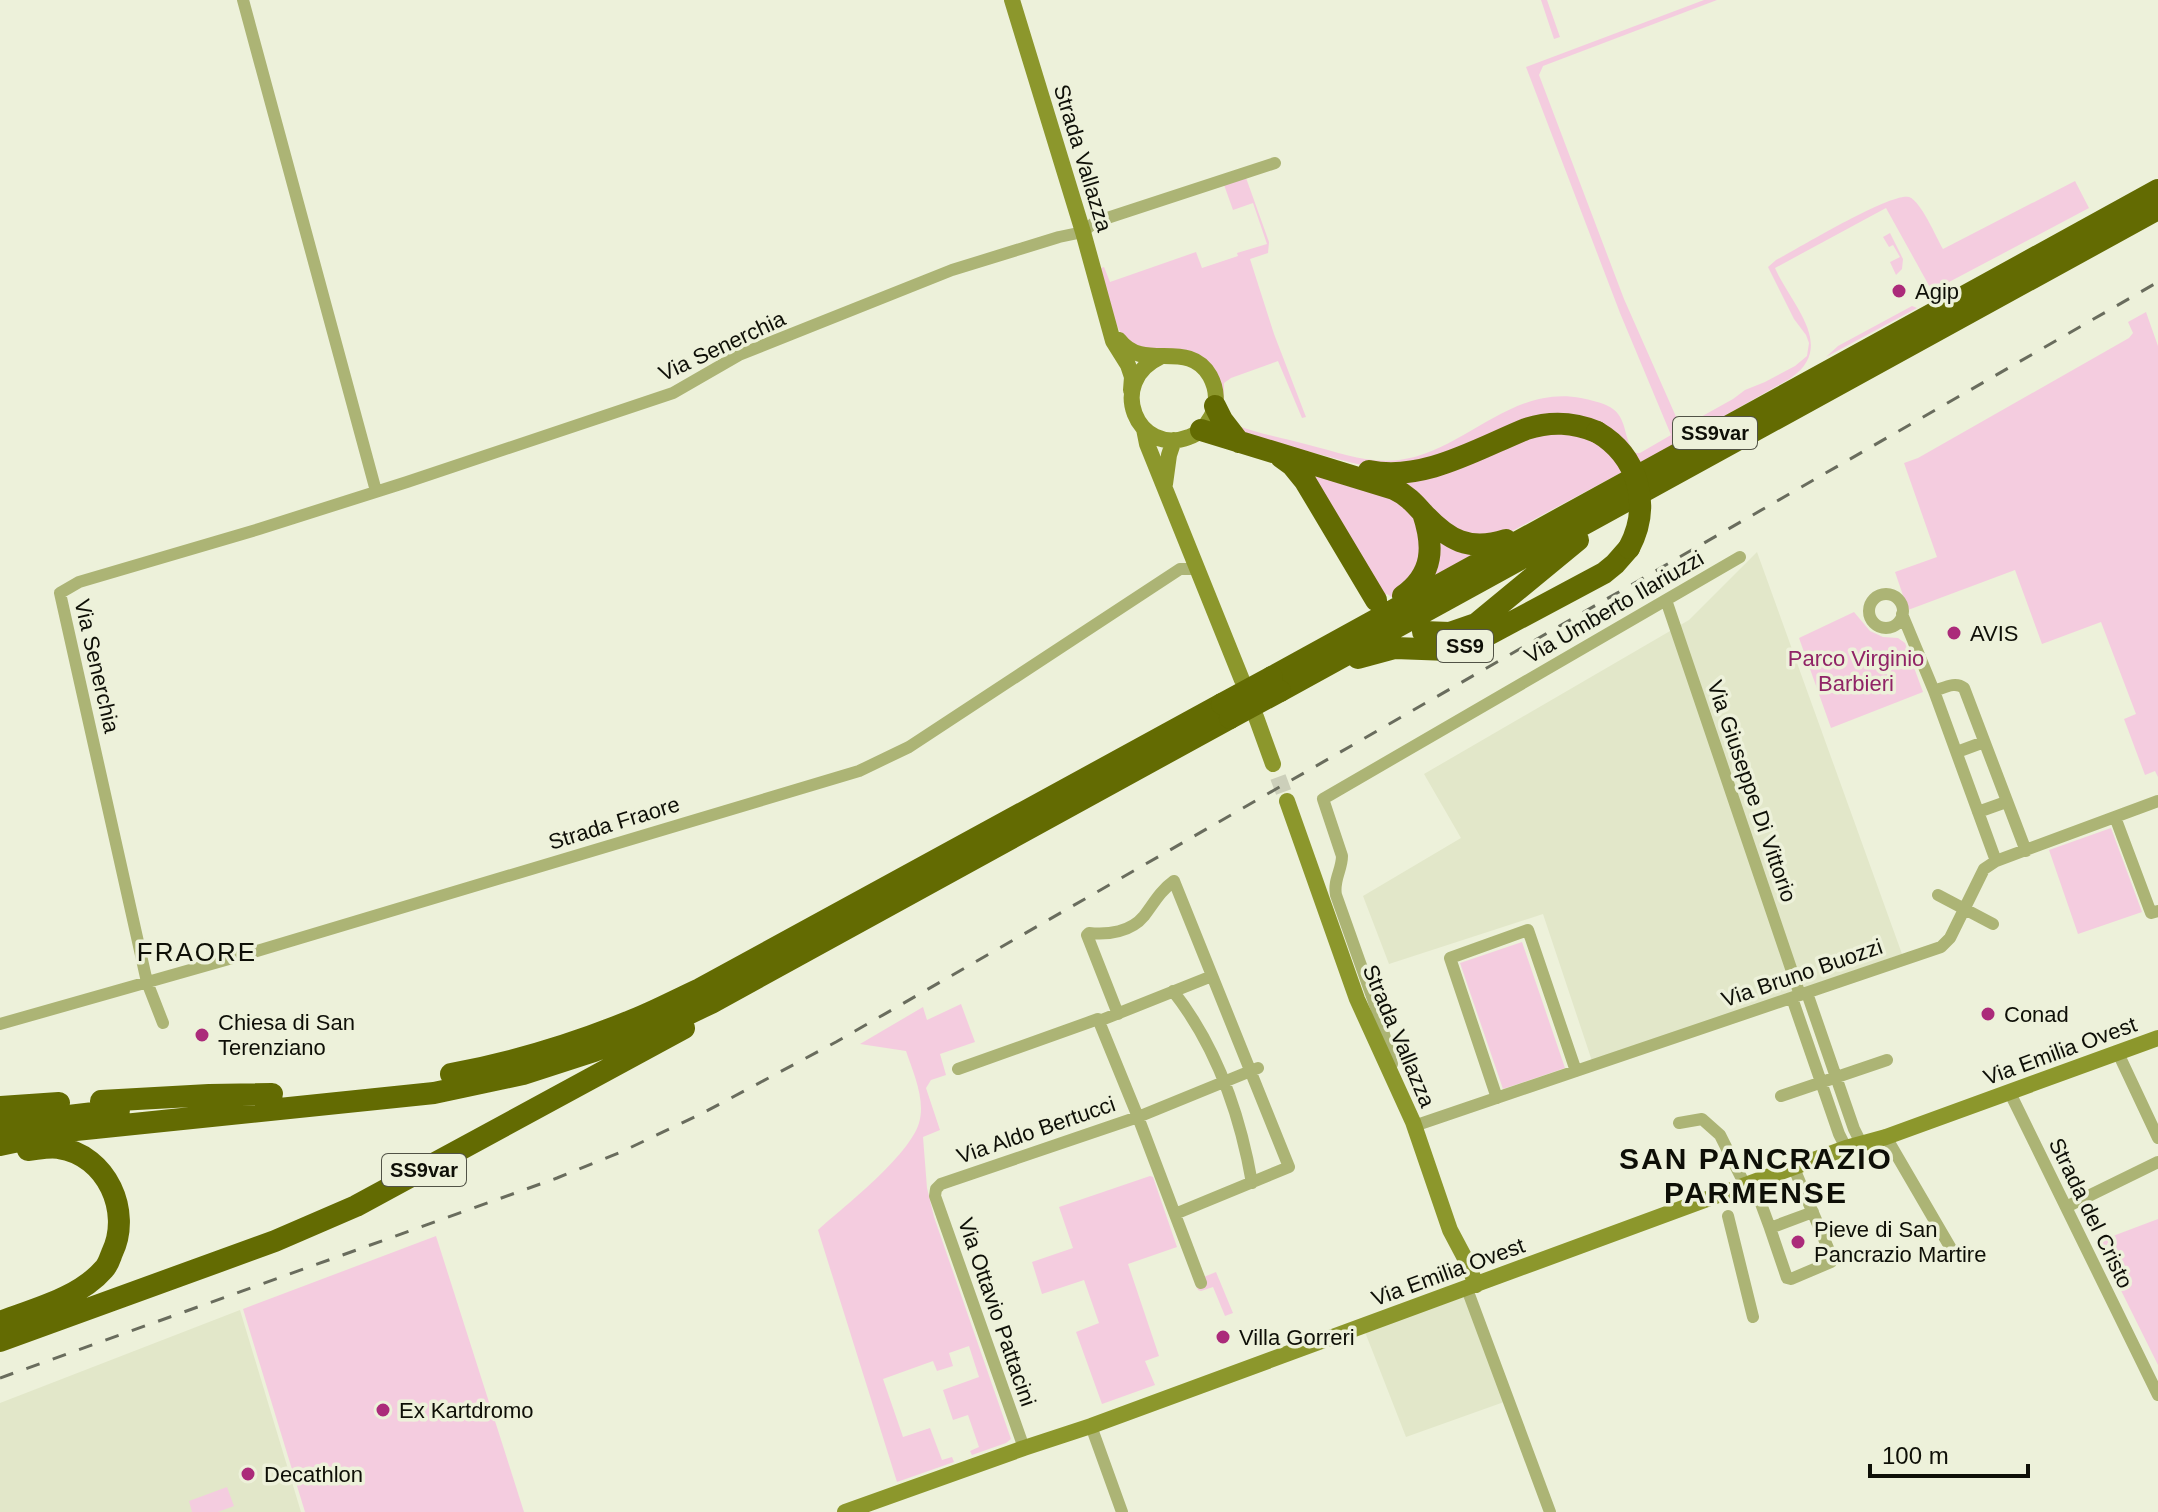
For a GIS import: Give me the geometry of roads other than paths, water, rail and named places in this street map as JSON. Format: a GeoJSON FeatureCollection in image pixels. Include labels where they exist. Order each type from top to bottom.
{"type":"FeatureCollection","features":[{"type":"Feature","properties":{"kind":"highway","name":"SS9var"},"geometry":{"type":"LineString","coordinates":[[1276,684],[1306,658],[2158,190]]}},
{"type":"Feature","properties":{"kind":"highway","name":"SS9var"},"geometry":{"type":"LineString","coordinates":[[1226,711],[1617,506],[2158,209]]}},
{"type":"Feature","properties":{"kind":"highway"},"geometry":{"type":"LineString","coordinates":[[1215,406],[1239,442]]}},
{"type":"Feature","properties":{"kind":"highway","name":"SS9"},"geometry":{"type":"LineString","coordinates":[[1270,451],[1310,456],[1374,472],[1399,474],[1433,467],[1526,429],[1544,424],[1574,425],[1597,432],[1621,451],[1634,472],[1640,501],[1639,519],[1629,548],[1615,564],[1604,573],[1476,642],[1449,650],[1401,648],[1375,652],[1276,684]]}},
{"type":"Feature","properties":{"kind":"highway","name":"SS9"},"geometry":{"type":"LineString","coordinates":[[1201,430],[1389,487],[1408,497],[1456,541],[1478,545],[1495,544],[1512,538],[1600,489],[1658,465]]}},
{"type":"Feature","properties":{"kind":"highway","name":"SS9"},"geometry":{"type":"LineString","coordinates":[[1270,451],[1287,461],[1302,476],[1376,600]]}},
{"type":"Feature","properties":{"kind":"highway","name":"SS9"},"geometry":{"type":"LineString","coordinates":[[1423,632],[1450,633],[1476,624],[1556,556],[1608,518],[1617,506]]}},
{"type":"Feature","properties":{"kind":"highway"},"geometry":{"type":"LineString","coordinates":[[1306,658],[1325,640],[1395,601],[1418,584],[1430,552],[1422,512]]}},
{"type":"Feature","properties":{"kind":"highway"},"geometry":{"type":"LineString","coordinates":[[0,1145],[66,1131],[434,1093],[523,1074],[594,1051],[690,1013],[821,943],[1226,711]]}},
{"type":"Feature","properties":{"kind":"highway"},"geometry":{"type":"LineString","coordinates":[[0,1129],[79,1114],[398,1083],[458,1073],[522,1057],[629,1022],[740,968],[1226,711]]}},
{"type":"Feature","properties":{"kind":"highway","name":"SS9var"},"geometry":{"type":"LineString","coordinates":[[0,1341],[251,1250],[356,1206],[775,978],[821,943]]}},
{"type":"Feature","properties":{"kind":"highway"},"geometry":{"type":"LineString","coordinates":[[0,1107],[272,1094]]}},
{"type":"Feature","properties":{"kind":"highway"},"geometry":{"type":"LineString","coordinates":[[0,1156],[59,1147],[83,1157],[103,1175],[114,1192],[119,1209],[117,1243],[105,1268],[63,1298],[0,1322]]}},
{"type":"Feature","properties":{"kind":"street"},"geometry":{"type":"LineString","coordinates":[[243,0],[376,491]]}},
{"type":"Feature","properties":{"kind":"street","name":"Strada Vallazza"},"geometry":{"type":"LineString","coordinates":[[1012,0],[1113,341],[1132,377],[1133,411],[1144,429],[1147,444],[1242,680]]}},
{"type":"Feature","properties":{"kind":"street","name":"Via Senerchia"},"geometry":{"type":"LineString","coordinates":[[163,1023],[147,982],[60,593],[79,582],[259,529],[673,393],[739,355],[952,270],[1083,232],[1095,222],[1275,163]]}},
{"type":"Feature","properties":{"kind":"street"},"geometry":{"type":"LineString","coordinates":[[1111,328],[1122,344],[1136,354],[1189,358],[1205,369],[1215,386],[1215,406],[1201,430],[1184,439],[1174,440],[1153,435],[1144,429]]}},
{"type":"Feature","properties":{"kind":"street"},"geometry":{"type":"LineString","coordinates":[[1131,390],[1141,370],[1160,357]]}},
{"type":"Feature","properties":{"kind":"street"},"geometry":{"type":"LineString","coordinates":[[1165,485],[1174,440]]}},
{"type":"Feature","properties":{"kind":"street","name":"Via Umberto Ilariuzzi"},"geometry":{"type":"LineString","coordinates":[[1402,1098],[1383,1029],[1336,895],[1335,883],[1342,856],[1323,799],[1740,557]]}},
{"type":"Feature","properties":{"kind":"street","name":"Strada Fraore"},"geometry":{"type":"LineString","coordinates":[[0,1024],[859,771],[909,747],[1180,569],[1197,569]]}},
{"type":"Feature","properties":{"kind":"street"},"geometry":{"type":"LineString","coordinates":[[1911,637],[1893,627],[1882,628],[1873,623],[1869,613],[1871,602],[1880,595],[1892,595],[1900,603],[1996,861],[2158,801]]}},
{"type":"Feature","properties":{"kind":"street","name":"Via Giuseppe Di Vittorio"},"geometry":{"type":"LineString","coordinates":[[1666,600],[1800,995]]}},
{"type":"Feature","properties":{"kind":"street"},"geometry":{"type":"LineString","coordinates":[[1893,627],[1902,614]]}},
{"type":"Feature","properties":{"kind":"street"},"geometry":{"type":"LineString","coordinates":[[1934,691],[1954,684],[1964,688],[2026,851]]}},
{"type":"Feature","properties":{"kind":"street"},"geometry":{"type":"LineString","coordinates":[[1256,717],[1276,771]]}},
{"type":"Feature","properties":{"kind":"street"},"geometry":{"type":"LineString","coordinates":[[1957,752],[1984,742]]}},
{"type":"Feature","properties":{"kind":"street","name":"Strada Vallazza"},"geometry":{"type":"LineString","coordinates":[[1287,801],[1357,999],[1414,1126],[1450,1230],[1468,1264],[1472,1287]]}},
{"type":"Feature","properties":{"kind":"street"},"geometry":{"type":"LineString","coordinates":[[1978,812],[2006,802]]}},
{"type":"Feature","properties":{"kind":"street"},"geometry":{"type":"LineString","coordinates":[[2115,817],[2151,913],[2158,911]]}},
{"type":"Feature","properties":{"kind":"street","name":"Via Bruno Buozzi"},"geometry":{"type":"LineString","coordinates":[[1414,1126],[1941,947],[1948,942],[1984,869],[1996,861]]}},
{"type":"Feature","properties":{"kind":"street"},"geometry":{"type":"LineString","coordinates":[[1118,1014],[1088,934],[1116,932],[1136,923],[1144,917],[1157,895],[1174,881],[1254,1070],[1289,1167],[1175,1214]]}},
{"type":"Feature","properties":{"kind":"street"},"geometry":{"type":"LineString","coordinates":[[1938,895],[1993,924]]}},
{"type":"Feature","properties":{"kind":"street"},"geometry":{"type":"LineString","coordinates":[[1497,1098],[1450,958],[1528,930],[1576,1071]]}},
{"type":"Feature","properties":{"kind":"street"},"geometry":{"type":"LineString","coordinates":[[958,1069],[1099,1021],[1212,976]]}},
{"type":"Feature","properties":{"kind":"street"},"geometry":{"type":"LineString","coordinates":[[1173,991],[1205,1039],[1224,1082],[1243,1135],[1252,1183]]}},
{"type":"Feature","properties":{"kind":"street"},"geometry":{"type":"LineString","coordinates":[[1800,995],[1836,1077],[1854,1146]]}},
{"type":"Feature","properties":{"kind":"street"},"geometry":{"type":"LineString","coordinates":[[1800,995],[1821,1082],[1854,1146]]}},
{"type":"Feature","properties":{"kind":"street","name":"Via Aldo Bertucci"},"geometry":{"type":"LineString","coordinates":[[936,1189],[941,1184],[1138,1117],[1099,1021]]}},
{"type":"Feature","properties":{"kind":"street","name":"Via Emilia Ovest"},"geometry":{"type":"LineString","coordinates":[[845,1512],[1091,1426],[1723,1197],[1749,1184],[2158,1038]]}},
{"type":"Feature","properties":{"kind":"street"},"geometry":{"type":"LineString","coordinates":[[2118,1053],[2158,1138]]}},
{"type":"Feature","properties":{"kind":"street"},"geometry":{"type":"LineString","coordinates":[[1781,1096],[1887,1060]]}},
{"type":"Feature","properties":{"kind":"street"},"geometry":{"type":"LineString","coordinates":[[1201,1283],[1138,1117],[1254,1070]]}},
{"type":"Feature","properties":{"kind":"street","name":"Strada del Cristo"},"geometry":{"type":"LineString","coordinates":[[2010,1093],[2158,1395]]}},
{"type":"Feature","properties":{"kind":"street"},"geometry":{"type":"LineString","coordinates":[[1679,1123],[1702,1119],[1716,1130],[1749,1184],[1770,1228],[1787,1278],[1791,1279],[1831,1262],[1832,1258],[1794,1168]]}},
{"type":"Feature","properties":{"kind":"street"},"geometry":{"type":"LineString","coordinates":[[1886,1137],[1953,1252]]}},
{"type":"Feature","properties":{"kind":"street"},"geometry":{"type":"LineString","coordinates":[[2066,1207],[2158,1162]]}},
{"type":"Feature","properties":{"kind":"street","name":"Via Ottavio Pattacini"},"geometry":{"type":"LineString","coordinates":[[936,1189],[935,1196],[1024,1448]]}},
{"type":"Feature","properties":{"kind":"street"},"geometry":{"type":"LineString","coordinates":[[1770,1228],[1811,1208]]}},
{"type":"Feature","properties":{"kind":"street"},"geometry":{"type":"LineString","coordinates":[[1728,1216],[1753,1317]]}},
{"type":"Feature","properties":{"kind":"street"},"geometry":{"type":"LineString","coordinates":[[1472,1287],[1486,1341],[1550,1512]]}},
{"type":"Feature","properties":{"kind":"street"},"geometry":{"type":"LineString","coordinates":[[1091,1426],[1122,1512]]}},
{"type":"Feature","properties":{"kind":"tunnel"},"geometry":{"type":"LineString","coordinates":[[1278,777],[1287,801]]}},
{"type":"Feature","properties":{"kind":"railway"},"geometry":{"type":"LineString","coordinates":[[0,1378],[557,1178],[701,1114],[836,1042],[2158,282]]}},
{"type":"Feature","properties":{"kind":"place","name":"Agip"},"geometry":{"type":"Point","coordinates":[1899,291]}},
{"type":"Feature","properties":{"kind":"place","name":"AVIS"},"geometry":{"type":"Point","coordinates":[1954,633]}},
{"type":"Feature","properties":{"kind":"place","name":"Conad"},"geometry":{"type":"Point","coordinates":[1988,1014]}},
{"type":"Feature","properties":{"kind":"place","name":"Chiesa di San Terenziano"},"geometry":{"type":"Point","coordinates":[202,1035]}},
{"type":"Feature","properties":{"kind":"place","name":"Pieve di San Pancrazio Martire"},"geometry":{"type":"Point","coordinates":[1798,1242]}},
{"type":"Feature","properties":{"kind":"place","name":"Villa Gorreri"},"geometry":{"type":"Point","coordinates":[1223,1337]}},
{"type":"Feature","properties":{"kind":"place","name":"Ex Kartdromo"},"geometry":{"type":"Point","coordinates":[383,1410]}},
{"type":"Feature","properties":{"kind":"place","name":"Decathlon"},"geometry":{"type":"Point","coordinates":[248,1474]}},
{"type":"Feature","properties":{"kind":"district","name":"FRAORE"},"geometry":{"type":"Point","coordinates":[197,952]}},
{"type":"Feature","properties":{"kind":"district","name":"SAN PANCRAZIO PARMENSE"},"geometry":{"type":"Point","coordinates":[1756,1175]}},
{"type":"Feature","properties":{"kind":"park label","name":"Parco Virginio Barbieri"},"geometry":{"type":"Point","coordinates":[1856,670]}}]}
